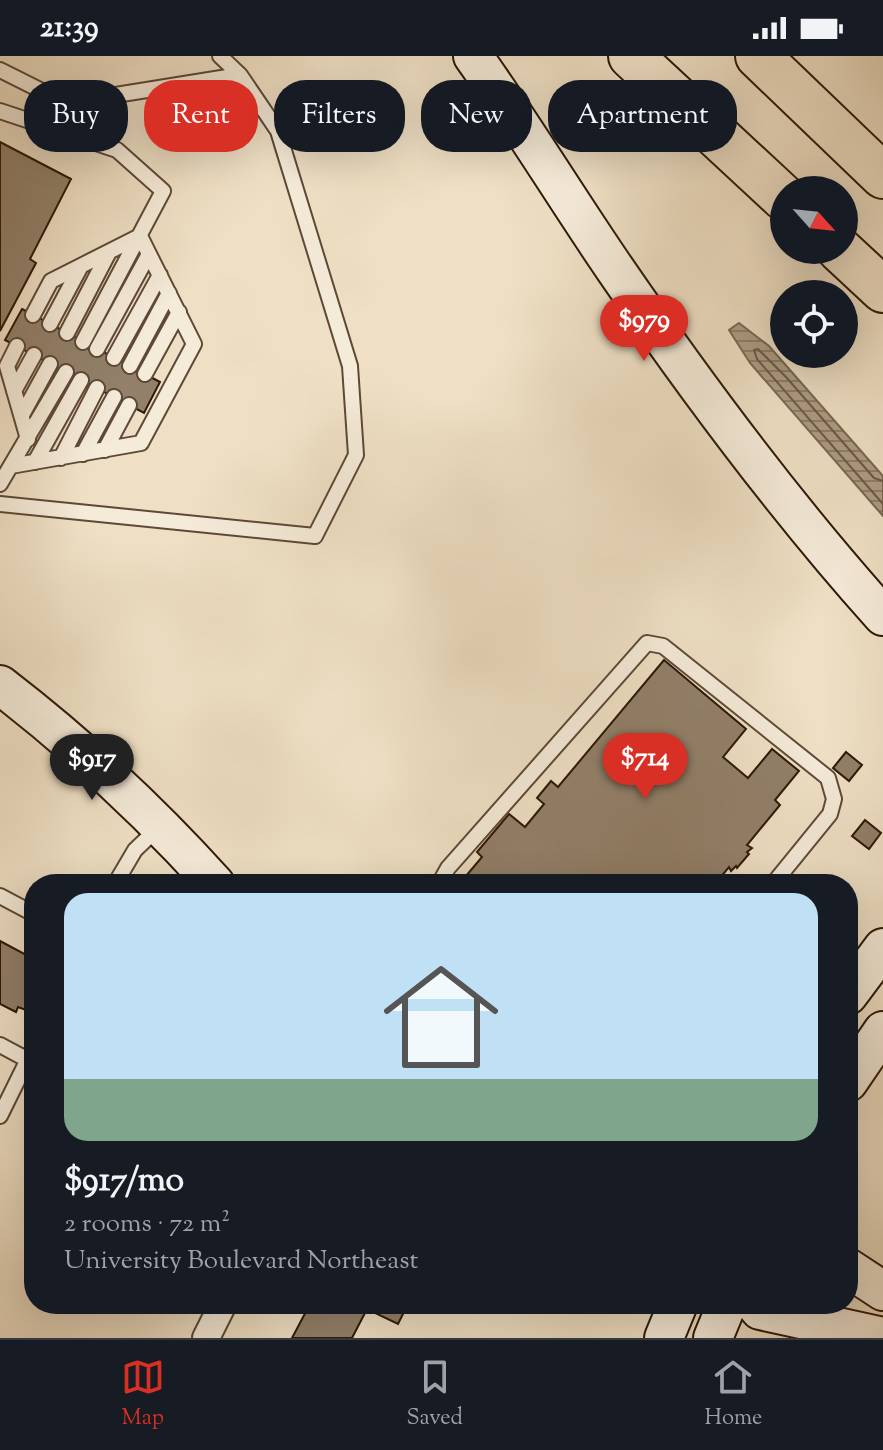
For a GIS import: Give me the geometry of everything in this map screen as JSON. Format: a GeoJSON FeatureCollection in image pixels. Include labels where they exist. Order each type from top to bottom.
{"type":"FeatureCollection","features":[{"type":"Feature","properties":{"kind":"highway"},"geometry":{"type":"LineString","coordinates":[[631,56],[770,185]]}},
{"type":"Feature","properties":{"kind":"highway"},"geometry":{"type":"LineString","coordinates":[[758,56],[883,176]]}},
{"type":"Feature","properties":{"kind":"highway"},"geometry":{"type":"LineString","coordinates":[[855,264],[883,290]]}},
{"type":"Feature","properties":{"kind":"main road"},"geometry":{"type":"LineString","coordinates":[[473,56],[615,269],[728,430],[785,503],[883,616]]}},
{"type":"Feature","properties":{"kind":"main road"},"geometry":{"type":"LineString","coordinates":[[0,685],[96,763],[161,825],[206,874]]}},
{"type":"Feature","properties":{"kind":"main road"},"geometry":{"type":"LineString","coordinates":[[858,982],[883,948]]}},
{"type":"Feature","properties":{"kind":"main road"},"geometry":{"type":"LineString","coordinates":[[858,1067],[883,1031]]}},
{"type":"Feature","properties":{"kind":"main road"},"geometry":{"type":"LineString","coordinates":[[858,1275],[883,1293]]}},
{"type":"Feature","properties":{"kind":"main road"},"geometry":{"type":"LineString","coordinates":[[858,1289],[883,1293]]}},
{"type":"Feature","properties":{"kind":"main road"},"geometry":{"type":"LineString","coordinates":[[664,1338],[674,1314]]}},
{"type":"Feature","properties":{"kind":"main road"},"geometry":{"type":"LineString","coordinates":[[713,1338],[723,1314]]}},
{"type":"Feature","properties":{"kind":"main road"},"geometry":{"type":"LineString","coordinates":[[778,1314],[883,1337]]}},
{"type":"Feature","properties":{"kind":"street"},"geometry":{"type":"LineString","coordinates":[[206,1338],[218,1314]]}},
{"type":"Feature","properties":{"kind":"lane"},"geometry":{"type":"LineString","coordinates":[[0,504],[315,536],[356,455],[350,366],[278,131],[240,75],[220,56]]}},
{"type":"Feature","properties":{"kind":"lane"},"geometry":{"type":"LineString","coordinates":[[0,70],[66,103],[240,75]]}},
{"type":"Feature","properties":{"kind":"lane"},"geometry":{"type":"LineString","coordinates":[[0,111],[117,150],[163,191],[83,342]]}},
{"type":"Feature","properties":{"kind":"lane"},"geometry":{"type":"LineString","coordinates":[[33,315],[51,281],[140,236]]}},
{"type":"Feature","properties":{"kind":"lane"},"geometry":{"type":"LineString","coordinates":[[11,466],[141,443],[194,344],[140,236]]}},
{"type":"Feature","properties":{"kind":"lane"},"geometry":{"type":"LineString","coordinates":[[67,333],[109,252]]}},
{"type":"Feature","properties":{"kind":"lane"},"geometry":{"type":"LineString","coordinates":[[97,349],[149,254]]}},
{"type":"Feature","properties":{"kind":"lane"},"geometry":{"type":"LineString","coordinates":[[50,324],[81,266]]}},
{"type":"Feature","properties":{"kind":"lane"},"geometry":{"type":"LineString","coordinates":[[114,358],[160,275]]}},
{"type":"Feature","properties":{"kind":"lane"},"geometry":{"type":"LineString","coordinates":[[130,366],[169,293]]}},
{"type":"Feature","properties":{"kind":"lane"},"geometry":{"type":"LineString","coordinates":[[145,374],[179,312]]}},
{"type":"Feature","properties":{"kind":"lane"},"geometry":{"type":"LineString","coordinates":[[17,346],[7,366],[28,439]]}},
{"type":"Feature","properties":{"kind":"lane"},"geometry":{"type":"LineString","coordinates":[[14,391],[34,355]]}},
{"type":"Feature","properties":{"kind":"lane"},"geometry":{"type":"LineString","coordinates":[[22,415],[50,364]]}},
{"type":"Feature","properties":{"kind":"lane"},"geometry":{"type":"LineString","coordinates":[[0,484],[66,372]]}},
{"type":"Feature","properties":{"kind":"lane"},"geometry":{"type":"LineString","coordinates":[[35,462],[81,380]]}},
{"type":"Feature","properties":{"kind":"lane"},"geometry":{"type":"LineString","coordinates":[[61,458],[97,388]]}},
{"type":"Feature","properties":{"kind":"lane"},"geometry":{"type":"LineString","coordinates":[[83,454],[114,397]]}},
{"type":"Feature","properties":{"kind":"lane"},"geometry":{"type":"LineString","coordinates":[[105,450],[129,405]]}},
{"type":"Feature","properties":{"kind":"lane"},"geometry":{"type":"LineString","coordinates":[[445,874],[647,643],[663,646],[828,778],[834,799],[830,814],[781,874]]}},
{"type":"Feature","properties":{"kind":"lane"},"geometry":{"type":"LineString","coordinates":[[121,874],[135,850],[161,825]]}},
{"type":"Feature","properties":{"kind":"lane"},"geometry":{"type":"LineString","coordinates":[[0,896],[24,909]]}},
{"type":"Feature","properties":{"kind":"lane"},"geometry":{"type":"LineString","coordinates":[[0,1045],[24,1051]]}},
{"type":"Feature","properties":{"kind":"lane"},"geometry":{"type":"LineString","coordinates":[[0,1116],[24,1067]]}},
{"type":"Feature","properties":{"kind":"water"},"geometry":{"type":"Polygon","coordinates":[[[739,323],[769,346],[770,368],[788,368],[883,476],[883,516],[750,363],[729,330],[739,323]]]}},
{"type":"Feature","properties":{"kind":"building"},"geometry":{"type":"Polygon","coordinates":[[[0,142],[71,179],[30,259],[36,263],[0,331],[0,142]]]}},
{"type":"Feature","properties":{"kind":"building"},"geometry":{"type":"Polygon","coordinates":[[[22,309],[160,382],[144,413],[5,340],[22,309]]]}},
{"type":"Feature","properties":{"kind":"building"},"geometry":{"type":"Polygon","coordinates":[[[664,660],[746,729],[723,757],[748,778],[772,749],[799,771],[775,800],[780,805],[747,845],[752,848],[747,852],[749,854],[737,868],[731,871],[729,867],[723,874],[468,874],[482,857],[477,852],[509,814],[525,827],[544,804],[537,798],[551,781],[558,787],[664,660]]]}},
{"type":"Feature","properties":{"kind":"building"},"geometry":{"type":"Polygon","coordinates":[[[846,752],[862,765],[849,781],[833,768],[846,752]]]}},
{"type":"Feature","properties":{"kind":"building"},"geometry":{"type":"Polygon","coordinates":[[[865,820],[881,833],[869,849],[852,836],[865,820]]]}},
{"type":"Feature","properties":{"kind":"building"},"geometry":{"type":"Polygon","coordinates":[[[0,941],[24,954],[24,1009],[18,1007],[16,1012],[0,1004],[0,941]]]}},
{"type":"Feature","properties":{"kind":"building"},"geometry":{"type":"Polygon","coordinates":[[[305,1314],[364,1314],[352,1338],[292,1338],[305,1314]]]}},
{"type":"Feature","properties":{"kind":"building"},"geometry":{"type":"Polygon","coordinates":[[[377,1314],[403,1314],[398,1324],[377,1314]]]}}]}
